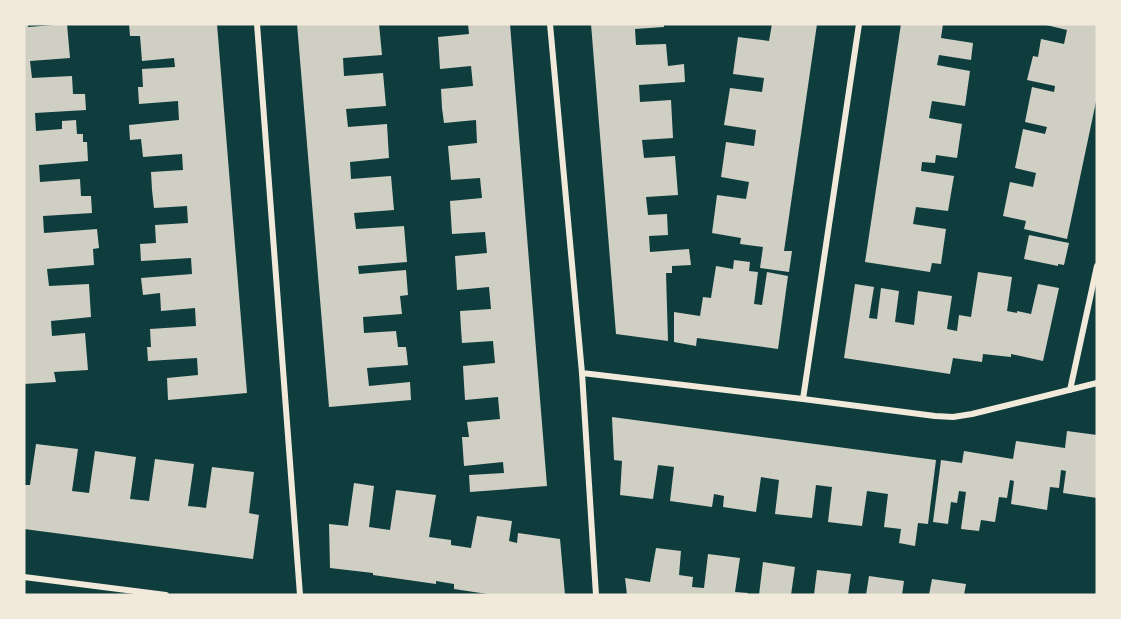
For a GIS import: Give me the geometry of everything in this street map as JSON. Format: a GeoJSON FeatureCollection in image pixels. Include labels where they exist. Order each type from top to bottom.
{"type":"FeatureCollection","features":[{"type":"Feature","properties":{"kind":"street"},"geometry":{"type":"LineString","coordinates":[[256,24],[300,595]]}},
{"type":"Feature","properties":{"kind":"street"},"geometry":{"type":"LineString","coordinates":[[550,24],[582,373],[596,595]]}},
{"type":"Feature","properties":{"kind":"street"},"geometry":{"type":"LineString","coordinates":[[803,399],[859,24]]}},
{"type":"Feature","properties":{"kind":"street"},"geometry":{"type":"LineString","coordinates":[[1070,390],[1097,266]]}},
{"type":"Feature","properties":{"kind":"street"},"geometry":{"type":"LineString","coordinates":[[582,373],[953,417],[1097,383]]}},
{"type":"Feature","properties":{"kind":"street"},"geometry":{"type":"LineString","coordinates":[[24,577],[166,595]]}},
{"type":"Feature","properties":{"kind":"building"},"geometry":{"type":"Polygon","coordinates":[[[24,24],[28,24],[28,27],[67,24],[70,58],[30,61],[32,78],[72,76],[73,94],[85,94],[86,110],[35,113],[36,131],[62,129],[62,121],[76,120],[77,134],[83,134],[83,142],[87,142],[88,161],[39,165],[40,182],[80,179],[81,196],[91,196],[92,213],[43,216],[44,233],[97,229],[99,248],[93,249],[94,265],[47,269],[49,286],[89,284],[91,317],[51,321],[52,336],[85,333],[88,370],[54,372],[56,382],[24,384],[24,24]]]}},
{"type":"Feature","properties":{"kind":"building"},"geometry":{"type":"Polygon","coordinates":[[[129,24],[217,24],[247,393],[168,400],[167,378],[198,375],[197,358],[148,361],[147,347],[151,347],[150,329],[196,326],[195,308],[161,311],[160,293],[143,295],[141,278],[192,274],[191,258],[141,261],[140,244],[156,243],[155,225],[188,223],[187,206],[154,208],[152,190],[151,172],[183,170],[182,154],[143,157],[141,139],[130,140],[129,125],[179,120],[178,101],[139,104],[138,87],[143,87],[142,69],[175,67],[174,58],[142,61],[140,36],[130,36],[129,24]]]}},
{"type":"Feature","properties":{"kind":"building"},"geometry":{"type":"Polygon","coordinates":[[[297,24],[379,24],[382,55],[343,58],[344,76],[383,73],[386,106],[346,109],[348,127],[387,124],[389,158],[350,162],[351,179],[391,176],[394,210],[354,213],[356,229],[404,226],[407,262],[358,266],[359,274],[406,270],[408,295],[400,296],[402,314],[363,317],[364,333],[396,331],[398,347],[406,347],[408,365],[367,368],[369,386],[410,382],[411,400],[329,407],[297,24]]]}},
{"type":"Feature","properties":{"kind":"building"},"geometry":{"type":"Polygon","coordinates":[[[468,24],[510,24],[547,486],[470,492],[469,475],[504,473],[503,462],[464,466],[462,437],[469,437],[467,422],[500,419],[498,397],[465,400],[463,366],[495,363],[493,341],[462,343],[460,311],[491,309],[489,287],[457,290],[455,256],[487,253],[485,232],[452,234],[450,201],[482,198],[480,178],[451,180],[448,146],[477,143],[476,120],[444,123],[441,89],[473,86],[471,66],[440,69],[438,37],[469,34],[468,24]]]}},
{"type":"Feature","properties":{"kind":"building"},"geometry":{"type":"Polygon","coordinates":[[[591,24],[664,24],[664,27],[635,29],[636,45],[666,44],[668,66],[684,64],[685,82],[639,85],[640,102],[671,100],[673,138],[642,140],[644,158],[675,156],[678,195],[646,197],[648,215],[667,214],[668,235],[649,236],[650,252],[689,249],[691,265],[672,266],[672,273],[666,273],[668,341],[616,334],[591,24]]]}},
{"type":"Feature","properties":{"kind":"building"},"geometry":{"type":"Polygon","coordinates":[[[772,24],[817,24],[784,251],[792,251],[789,272],[760,268],[763,247],[740,244],[741,238],[712,233],[717,195],[746,199],[749,182],[721,177],[726,142],[754,146],[756,130],[724,125],[730,88],[762,92],[764,78],[733,74],[738,37],[769,41],[772,24]]]}},
{"type":"Feature","properties":{"kind":"building"},"geometry":{"type":"Polygon","coordinates":[[[901,24],[943,24],[941,38],[973,43],[971,60],[939,55],[937,65],[970,71],[965,106],[932,101],[929,118],[962,124],[957,158],[936,155],[935,163],[922,162],[921,171],[954,176],[948,211],[916,207],[913,224],[946,229],[941,264],[932,263],[930,272],[865,262],[901,24]]]}},
{"type":"Feature","properties":{"kind":"building"},"geometry":{"type":"Polygon","coordinates":[[[1042,24],[1097,24],[1097,97],[1067,239],[1024,229],[1026,221],[1003,216],[1010,182],[1033,187],[1036,173],[1015,168],[1023,129],[1045,134],[1047,127],[1025,122],[1032,87],[1054,92],[1055,86],[1027,80],[1033,56],[1038,57],[1041,39],[1064,44],[1067,30],[1042,24]]]}},
{"type":"Feature","properties":{"kind":"building"},"geometry":{"type":"Polygon","coordinates":[[[1029,235],[1069,243],[1064,265],[1058,264],[1058,266],[1024,259],[1029,235]]]}},
{"type":"Feature","properties":{"kind":"building"},"geometry":{"type":"Polygon","coordinates":[[[734,260],[750,262],[749,271],[758,272],[754,304],[762,305],[767,272],[788,276],[778,349],[697,338],[696,346],[674,342],[674,312],[700,316],[703,297],[711,298],[716,266],[733,269],[734,260]]]}},
{"type":"Feature","properties":{"kind":"building"},"geometry":{"type":"Polygon","coordinates":[[[978,272],[1012,277],[1007,311],[1017,313],[1017,311],[1031,314],[1038,284],[1059,288],[1043,361],[1011,354],[1011,357],[983,354],[982,362],[953,358],[950,374],[844,358],[855,284],[874,287],[869,318],[877,319],[881,288],[899,291],[895,322],[914,325],[918,291],[952,296],[947,329],[957,331],[959,315],[971,317],[978,272]]]}},
{"type":"Feature","properties":{"kind":"building"},"geometry":{"type":"Polygon","coordinates":[[[612,417],[936,460],[928,524],[918,523],[915,546],[899,543],[901,529],[884,527],[888,494],[867,491],[862,526],[828,522],[832,487],[816,485],[812,518],[775,514],[779,480],[761,477],[756,512],[723,507],[724,496],[714,494],[712,507],[670,501],[674,467],[658,465],[653,499],[620,495],[622,461],[614,460],[612,417]]]}},
{"type":"Feature","properties":{"kind":"building"},"geometry":{"type":"Polygon","coordinates":[[[1067,431],[1097,435],[1097,498],[1063,493],[1066,471],[1061,470],[1059,488],[1050,487],[1047,510],[1011,504],[1014,481],[1010,480],[1007,498],[999,497],[995,522],[981,520],[979,531],[961,529],[966,492],[959,491],[957,503],[951,502],[948,524],[933,522],[941,460],[962,463],[964,451],[1013,459],[1016,441],[1065,448],[1067,431]]]}},
{"type":"Feature","properties":{"kind":"building"},"geometry":{"type":"Polygon","coordinates":[[[36,444],[78,449],[72,491],[89,493],[95,451],[136,457],[130,499],[149,501],[155,459],[194,464],[188,506],[206,508],[212,467],[254,472],[249,513],[259,515],[253,559],[24,529],[24,485],[30,485],[36,444]]]}},
{"type":"Feature","properties":{"kind":"building"},"geometry":{"type":"Polygon","coordinates":[[[354,483],[374,486],[369,527],[390,530],[396,490],[436,495],[429,537],[451,540],[451,545],[471,548],[477,516],[512,521],[509,541],[517,543],[518,533],[560,539],[565,595],[494,595],[454,589],[454,584],[436,581],[436,584],[330,568],[329,524],[348,526],[354,483]]]}},
{"type":"Feature","properties":{"kind":"building"},"geometry":{"type":"Polygon","coordinates":[[[656,548],[681,551],[679,575],[693,577],[692,587],[704,588],[708,554],[740,558],[735,592],[748,593],[748,595],[627,595],[625,578],[650,582],[656,548]]]}},
{"type":"Feature","properties":{"kind":"building"},"geometry":{"type":"Polygon","coordinates":[[[763,562],[795,567],[791,595],[759,595],[763,562]]]}},
{"type":"Feature","properties":{"kind":"building"},"geometry":{"type":"Polygon","coordinates":[[[817,570],[851,574],[848,595],[814,595],[817,570]]]}},
{"type":"Feature","properties":{"kind":"building"},"geometry":{"type":"Polygon","coordinates":[[[869,576],[904,581],[902,595],[866,595],[869,576]]]}},
{"type":"Feature","properties":{"kind":"building"},"geometry":{"type":"Polygon","coordinates":[[[932,579],[966,584],[964,595],[929,595],[932,579]]]}}]}
